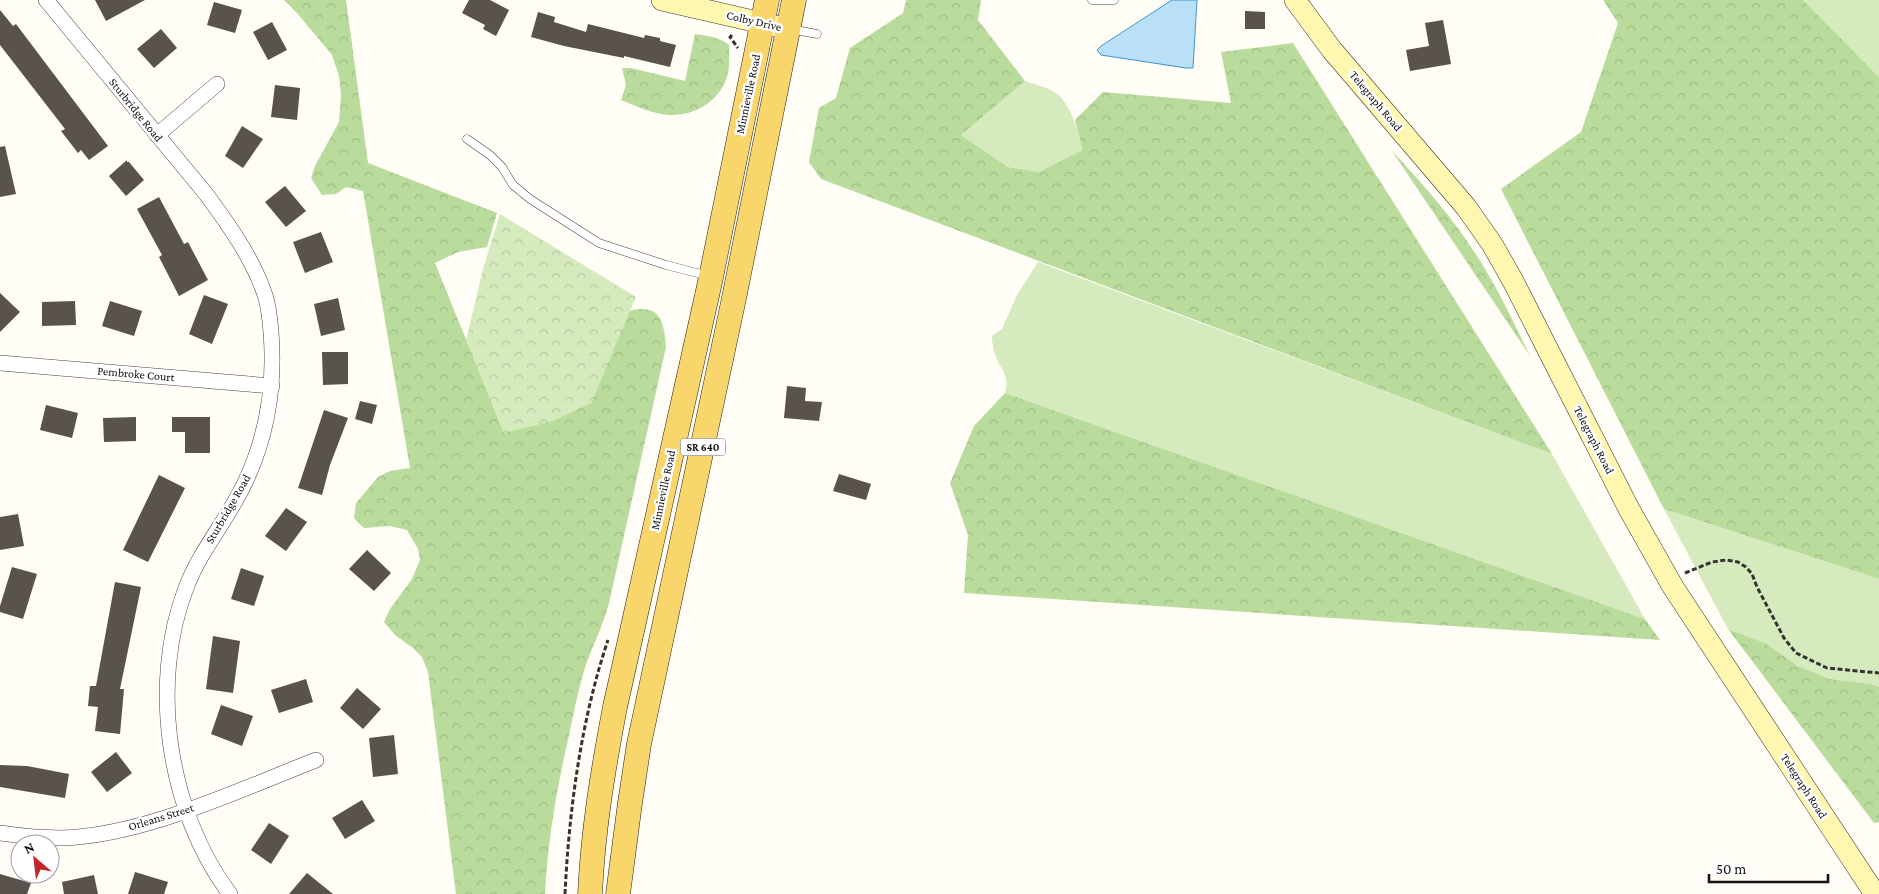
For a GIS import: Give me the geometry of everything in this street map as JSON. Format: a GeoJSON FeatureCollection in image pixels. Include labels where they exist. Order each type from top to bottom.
{"type":"FeatureCollection","features":[{"type":"Feature","properties":{"kind":"main road","name":"Colby Drive"},"geometry":{"type":"LineString","coordinates":[[662,0],[788,29]]}},
{"type":"Feature","properties":{"kind":"main road","name":"Minnieville Road"},"geometry":{"type":"LineString","coordinates":[[590,894],[593,843],[602,775],[615,707],[711,276],[767,0]]}},
{"type":"Feature","properties":{"kind":"main road","name":"Minnieville Road"},"geometry":{"type":"LineString","coordinates":[[618,894],[639,744],[726,341],[794,0]]}},
{"type":"Feature","properties":{"kind":"main road","name":"Telegraph Road"},"geometry":{"type":"LineString","coordinates":[[1295,0],[1332,50],[1466,207],[1492,244],[1513,281],[1629,509],[1667,577],[1875,894]]}},
{"type":"Feature","properties":{"kind":"street","name":"Sturbridge Road"},"geometry":{"type":"LineString","coordinates":[[46,0],[206,194],[229,226],[249,260],[265,295],[273,352],[272,386],[262,441],[234,505],[199,558],[186,588],[172,636],[168,668],[167,700],[177,780],[186,810],[207,857],[230,894]]}},
{"type":"Feature","properties":{"kind":"street"},"geometry":{"type":"LineString","coordinates":[[157,135],[217,84]]}},
{"type":"Feature","properties":{"kind":"street","name":"Pembroke Court"},"geometry":{"type":"LineString","coordinates":[[0,363],[272,386]]}},
{"type":"Feature","properties":{"kind":"street","name":"Orleans Street"},"geometry":{"type":"LineString","coordinates":[[0,832],[46,838],[93,835],[144,824],[186,810],[316,760]]}},
{"type":"Feature","properties":{"kind":"lane"},"geometry":{"type":"LineString","coordinates":[[1092,0],[1114,0]]}},
{"type":"Feature","properties":{"kind":"lane"},"geometry":{"type":"LineString","coordinates":[[788,29],[817,34]]}},
{"type":"Feature","properties":{"kind":"lane"},"geometry":{"type":"LineString","coordinates":[[467,139],[490,155],[502,167],[513,185],[530,199],[599,243],[666,265],[711,276]]}},
{"type":"Feature","properties":{"kind":"path"},"geometry":{"type":"LineString","coordinates":[[1667,577],[1712,562],[1726,560],[1738,562],[1752,574],[1784,638],[1796,653],[1827,668],[1879,673]]}},
{"type":"Feature","properties":{"kind":"green space"},"geometry":{"type":"Polygon","coordinates":[[[284,0],[346,0],[368,163],[497,213],[487,247],[458,252],[435,263],[504,433],[591,403],[629,311],[639,309],[654,312],[662,322],[666,347],[609,603],[604,621],[587,662],[576,701],[554,812],[545,894],[456,894],[428,672],[422,657],[395,635],[384,622],[390,609],[412,579],[420,560],[418,549],[407,530],[390,526],[364,528],[354,518],[356,503],[378,477],[390,471],[410,468],[363,191],[346,187],[336,194],[322,195],[311,178],[315,166],[339,122],[341,95],[339,76],[332,55],[284,0]]]}},
{"type":"Feature","properties":{"kind":"green space"},"geometry":{"type":"Polygon","coordinates":[[[906,0],[981,0],[978,20],[1025,81],[961,135],[1008,167],[1039,172],[1083,150],[1075,120],[1103,92],[1231,103],[1221,52],[1293,43],[1552,454],[821,179],[809,162],[819,108],[836,98],[850,48],[903,13],[906,0]]]}},
{"type":"Feature","properties":{"kind":"green space"},"geometry":{"type":"Polygon","coordinates":[[[1603,0],[1803,0],[1879,77],[1879,579],[1664,509],[1501,189],[1581,132],[1618,23],[1603,0]]]}},
{"type":"Feature","properties":{"kind":"green space"},"geometry":{"type":"Polygon","coordinates":[[[1803,0],[1879,0],[1879,77],[1803,0]]]}},
{"type":"Feature","properties":{"kind":"green space"},"geometry":{"type":"Polygon","coordinates":[[[695,34],[709,36],[729,45],[728,73],[725,83],[714,98],[698,109],[679,115],[651,111],[621,100],[626,85],[622,68],[631,68],[685,81],[695,34]]]}},
{"type":"Feature","properties":{"kind":"green space"},"geometry":{"type":"Polygon","coordinates":[[[1025,81],[1042,86],[1062,99],[1074,120],[1084,150],[1039,172],[1008,167],[961,135],[1025,81]]]}},
{"type":"Feature","properties":{"kind":"green space"},"geometry":{"type":"Polygon","coordinates":[[[1392,151],[1440,205],[1462,234],[1489,275],[1530,356],[1392,151]]]}},
{"type":"Feature","properties":{"kind":"green space"},"geometry":{"type":"Polygon","coordinates":[[[500,214],[636,297],[591,403],[553,421],[504,433],[466,340],[483,269],[500,214]]]}},
{"type":"Feature","properties":{"kind":"green space"},"geometry":{"type":"Polygon","coordinates":[[[1038,262],[1552,454],[1645,619],[1005,393],[1005,376],[994,352],[992,336],[1002,329],[1017,295],[1038,262]]]}},
{"type":"Feature","properties":{"kind":"green space"},"geometry":{"type":"Polygon","coordinates":[[[1005,393],[1645,619],[1660,640],[964,593],[968,535],[950,483],[974,426],[1005,393]]]}},
{"type":"Feature","properties":{"kind":"green space"},"geometry":{"type":"Polygon","coordinates":[[[1664,509],[1879,579],[1879,687],[1872,684],[1830,679],[1798,666],[1765,643],[1728,629],[1664,509]]]}},
{"type":"Feature","properties":{"kind":"green space"},"geometry":{"type":"Polygon","coordinates":[[[1728,629],[1765,643],[1798,666],[1830,679],[1872,684],[1879,687],[1879,822],[1874,823],[1728,629]]]}},
{"type":"Feature","properties":{"kind":"water"},"geometry":{"type":"Polygon","coordinates":[[[1172,0],[1197,0],[1193,68],[1101,55],[1097,50],[1101,46],[1172,0]]]}},
{"type":"Feature","properties":{"kind":"building"},"geometry":{"type":"Polygon","coordinates":[[[95,0],[145,0],[106,21],[95,0]]]}},
{"type":"Feature","properties":{"kind":"building"},"geometry":{"type":"Polygon","coordinates":[[[469,0],[490,0],[509,10],[496,36],[483,29],[485,25],[462,13],[469,0]]]}},
{"type":"Feature","properties":{"kind":"building"},"geometry":{"type":"Polygon","coordinates":[[[214,2],[242,10],[235,33],[207,25],[214,2]]]}},
{"type":"Feature","properties":{"kind":"building"},"geometry":{"type":"Polygon","coordinates":[[[0,10],[13,26],[16,24],[108,146],[89,160],[81,150],[78,153],[61,131],[65,129],[0,45],[0,10]]]}},
{"type":"Feature","properties":{"kind":"building"},"geometry":{"type":"Polygon","coordinates":[[[1245,11],[1265,12],[1265,29],[1245,29],[1245,11]]]}},
{"type":"Feature","properties":{"kind":"building"},"geometry":{"type":"Polygon","coordinates":[[[538,12],[555,17],[554,22],[586,32],[588,24],[644,38],[645,35],[660,38],[660,41],[676,45],[670,67],[624,56],[624,58],[564,46],[531,37],[538,12]]]}},
{"type":"Feature","properties":{"kind":"building"},"geometry":{"type":"Polygon","coordinates":[[[1443,20],[1451,64],[1410,71],[1406,50],[1429,46],[1425,23],[1443,20]]]}},
{"type":"Feature","properties":{"kind":"building"},"geometry":{"type":"Polygon","coordinates":[[[272,22],[287,50],[268,60],[253,32],[272,22]]]}},
{"type":"Feature","properties":{"kind":"building"},"geometry":{"type":"Polygon","coordinates":[[[161,29],[177,48],[154,68],[137,49],[161,29]]]}},
{"type":"Feature","properties":{"kind":"building"},"geometry":{"type":"Polygon","coordinates":[[[275,85],[300,88],[297,120],[271,117],[275,85]]]}},
{"type":"Feature","properties":{"kind":"building"},"geometry":{"type":"Polygon","coordinates":[[[242,126],[263,139],[243,168],[225,156],[242,126]]]}},
{"type":"Feature","properties":{"kind":"building"},"geometry":{"type":"Polygon","coordinates":[[[5,146],[16,194],[0,197],[0,147],[5,146]]]}},
{"type":"Feature","properties":{"kind":"building"},"geometry":{"type":"Polygon","coordinates":[[[127,160],[144,180],[126,196],[109,176],[127,160]]]}},
{"type":"Feature","properties":{"kind":"building"},"geometry":{"type":"Polygon","coordinates":[[[285,186],[306,211],[286,227],[265,202],[285,186]]]}},
{"type":"Feature","properties":{"kind":"building"},"geometry":{"type":"Polygon","coordinates":[[[159,197],[184,244],[188,242],[208,280],[179,296],[159,257],[162,255],[137,209],[159,197]]]}},
{"type":"Feature","properties":{"kind":"building"},"geometry":{"type":"Polygon","coordinates":[[[321,232],[333,262],[305,273],[293,242],[321,232]]]}},
{"type":"Feature","properties":{"kind":"building"},"geometry":{"type":"Polygon","coordinates":[[[0,293],[20,312],[0,332],[0,293]]]}},
{"type":"Feature","properties":{"kind":"building"},"geometry":{"type":"Polygon","coordinates":[[[204,295],[228,304],[212,344],[189,334],[204,295]]]}},
{"type":"Feature","properties":{"kind":"building"},"geometry":{"type":"Polygon","coordinates":[[[338,298],[345,330],[321,336],[314,304],[338,298]]]}},
{"type":"Feature","properties":{"kind":"building"},"geometry":{"type":"Polygon","coordinates":[[[75,301],[76,325],[42,326],[42,302],[75,301]]]}},
{"type":"Feature","properties":{"kind":"building"},"geometry":{"type":"Polygon","coordinates":[[[110,301],[142,311],[134,336],[102,326],[110,301]]]}},
{"type":"Feature","properties":{"kind":"building"},"geometry":{"type":"Polygon","coordinates":[[[322,352],[348,352],[348,384],[323,385],[322,352]]]}},
{"type":"Feature","properties":{"kind":"building"},"geometry":{"type":"Polygon","coordinates":[[[787,386],[806,388],[805,401],[822,402],[819,421],[784,418],[787,386]]]}},
{"type":"Feature","properties":{"kind":"building"},"geometry":{"type":"Polygon","coordinates":[[[360,401],[377,405],[372,424],[355,419],[360,401]]]}},
{"type":"Feature","properties":{"kind":"building"},"geometry":{"type":"Polygon","coordinates":[[[46,405],[78,413],[72,438],[40,430],[46,405]]]}},
{"type":"Feature","properties":{"kind":"building"},"geometry":{"type":"Polygon","coordinates":[[[324,410],[348,418],[330,465],[322,495],[298,488],[324,410]]]}},
{"type":"Feature","properties":{"kind":"building"},"geometry":{"type":"Polygon","coordinates":[[[136,417],[136,441],[104,442],[103,418],[136,417]]]}},
{"type":"Feature","properties":{"kind":"building"},"geometry":{"type":"Polygon","coordinates":[[[172,417],[210,417],[210,453],[185,453],[185,432],[172,432],[172,417]]]}},
{"type":"Feature","properties":{"kind":"building"},"geometry":{"type":"Polygon","coordinates":[[[839,474],[871,484],[866,500],[833,491],[839,474]]]}},
{"type":"Feature","properties":{"kind":"building"},"geometry":{"type":"Polygon","coordinates":[[[159,475],[185,488],[148,562],[123,550],[159,475]]]}},
{"type":"Feature","properties":{"kind":"building"},"geometry":{"type":"Polygon","coordinates":[[[286,508],[307,522],[286,551],[265,536],[286,508]]]}},
{"type":"Feature","properties":{"kind":"building"},"geometry":{"type":"Polygon","coordinates":[[[18,514],[24,546],[0,550],[0,517],[18,514]]]}},
{"type":"Feature","properties":{"kind":"building"},"geometry":{"type":"Polygon","coordinates":[[[367,550],[391,573],[374,591],[349,569],[367,550]]]}},
{"type":"Feature","properties":{"kind":"building"},"geometry":{"type":"Polygon","coordinates":[[[12,567],[37,574],[23,619],[0,612],[0,606],[12,567]]]}},
{"type":"Feature","properties":{"kind":"building"},"geometry":{"type":"Polygon","coordinates":[[[241,568],[264,576],[254,606],[231,599],[241,568]]]}},
{"type":"Feature","properties":{"kind":"building"},"geometry":{"type":"Polygon","coordinates":[[[115,582],[141,587],[120,689],[124,689],[120,734],[95,731],[98,707],[88,706],[90,686],[96,686],[115,582]]]}},
{"type":"Feature","properties":{"kind":"building"},"geometry":{"type":"Polygon","coordinates":[[[213,636],[240,641],[233,693],[206,689],[213,636]]]}},
{"type":"Feature","properties":{"kind":"building"},"geometry":{"type":"Polygon","coordinates":[[[306,679],[313,702],[279,713],[271,690],[306,679]]]}},
{"type":"Feature","properties":{"kind":"building"},"geometry":{"type":"Polygon","coordinates":[[[357,688],[381,709],[363,729],[340,708],[357,688]]]}},
{"type":"Feature","properties":{"kind":"building"},"geometry":{"type":"Polygon","coordinates":[[[221,705],[253,716],[242,746],[211,734],[221,705]]]}},
{"type":"Feature","properties":{"kind":"building"},"geometry":{"type":"Polygon","coordinates":[[[394,735],[398,774],[373,777],[369,738],[394,735]]]}},
{"type":"Feature","properties":{"kind":"building"},"geometry":{"type":"Polygon","coordinates":[[[116,752],[132,773],[107,792],[91,772],[116,752]]]}},
{"type":"Feature","properties":{"kind":"building"},"geometry":{"type":"Polygon","coordinates":[[[0,765],[27,766],[69,774],[65,798],[0,787],[0,765]]]}},
{"type":"Feature","properties":{"kind":"building"},"geometry":{"type":"Polygon","coordinates":[[[362,800],[375,821],[345,839],[332,818],[362,800]]]}},
{"type":"Feature","properties":{"kind":"building"},"geometry":{"type":"Polygon","coordinates":[[[269,823],[289,836],[271,864],[251,850],[269,823]]]}},
{"type":"Feature","properties":{"kind":"building"},"geometry":{"type":"Polygon","coordinates":[[[135,872],[168,882],[164,894],[128,894],[135,872]]]}},
{"type":"Feature","properties":{"kind":"building"},"geometry":{"type":"Polygon","coordinates":[[[307,873],[333,894],[289,894],[307,873]]]}},
{"type":"Feature","properties":{"kind":"building"},"geometry":{"type":"Polygon","coordinates":[[[0,874],[10,877],[10,884],[31,884],[27,894],[0,894],[0,874]]]}},
{"type":"Feature","properties":{"kind":"building"},"geometry":{"type":"Polygon","coordinates":[[[94,875],[98,894],[64,894],[62,882],[94,875]]]}}]}
